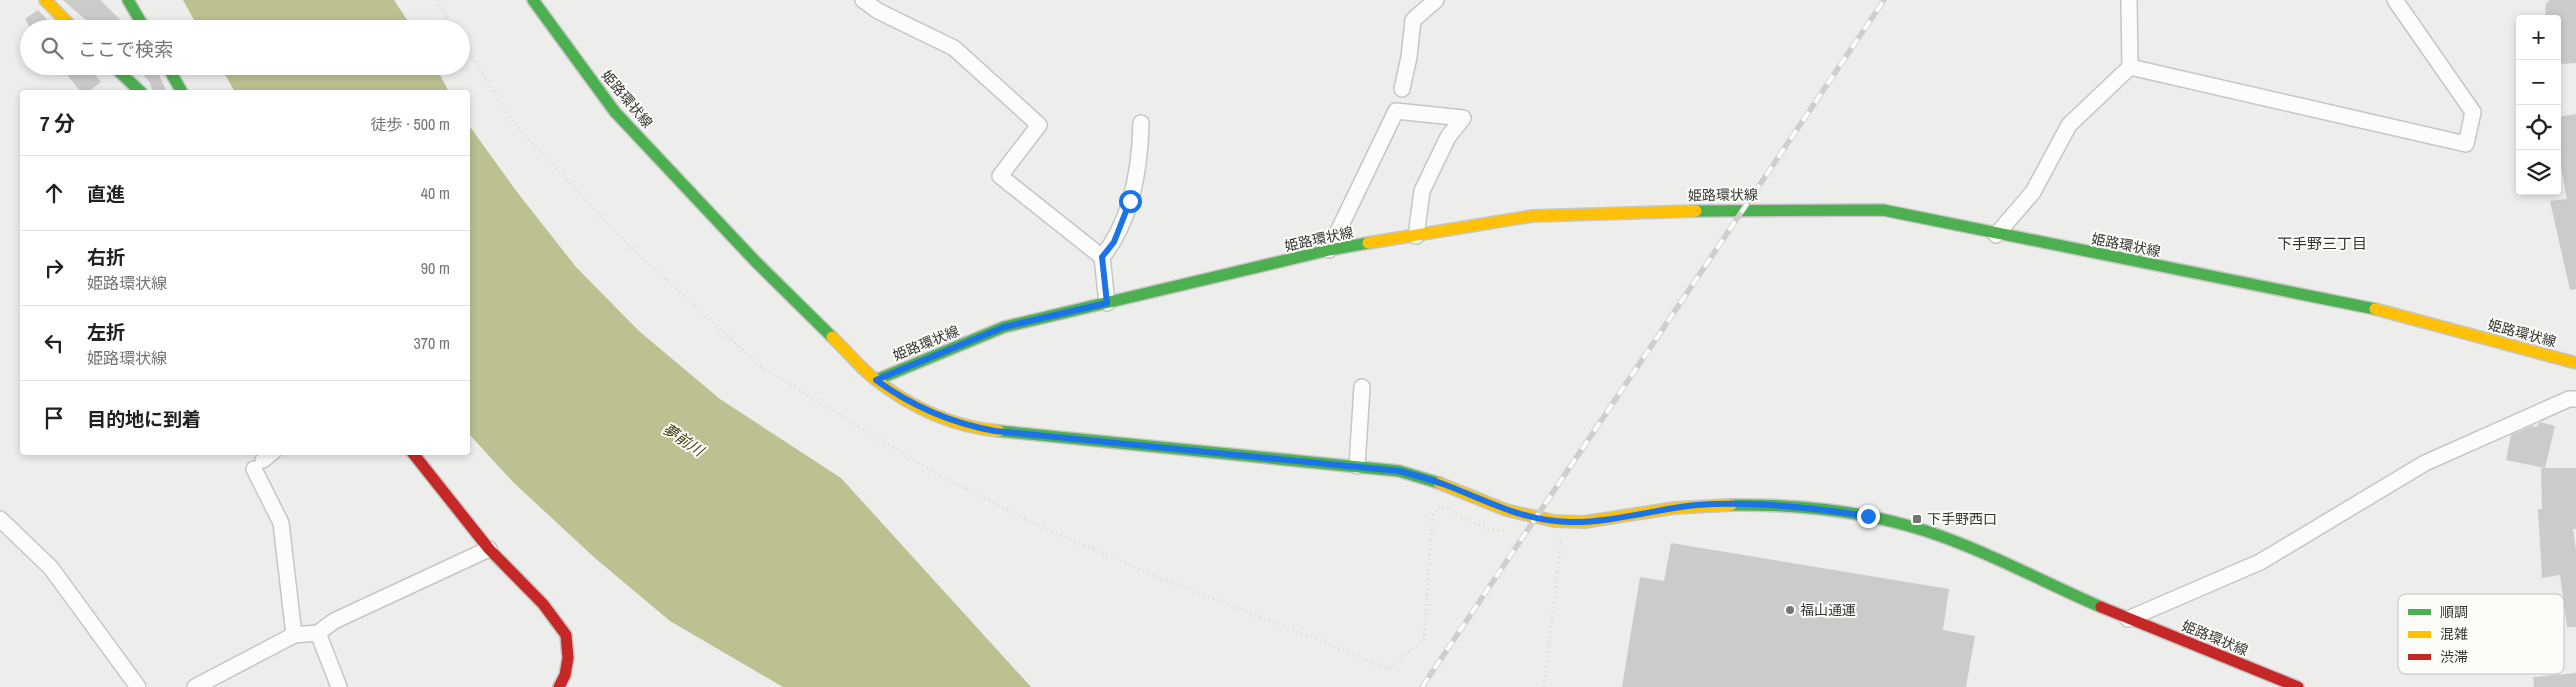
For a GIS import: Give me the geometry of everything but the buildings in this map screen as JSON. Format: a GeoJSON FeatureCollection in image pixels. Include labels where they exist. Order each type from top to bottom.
{"type":"FeatureCollection","features":[{"type":"Feature","properties":{"kind":"main road"},"geometry":{"type":"LineString","coordinates":[[45,0],[65,20]]}},
{"type":"Feature","properties":{"kind":"main road"},"geometry":{"type":"LineString","coordinates":[[128,0],[140,20]]}},
{"type":"Feature","properties":{"kind":"main road","name":"姫路環状線"},"geometry":{"type":"LineString","coordinates":[[533,0],[616,112],[755,261],[876,380],[922,409],[964,426],[1399,471],[1426,479],[1504,510],[1546,520],[1570,522],[1603,520],[1672,508],[1740,504],[1828,510],[1868,516],[1939,536],[2128,619],[2298,687]]}},
{"type":"Feature","properties":{"kind":"main road"},"geometry":{"type":"LineString","coordinates":[[123,75],[139,90]]}},
{"type":"Feature","properties":{"kind":"main road"},"geometry":{"type":"LineString","coordinates":[[172,75],[181,90]]}},
{"type":"Feature","properties":{"kind":"main road","name":"姫路環状線"},"geometry":{"type":"LineString","coordinates":[[876,380],[1004,327],[1329,250],[1532,216],[1742,209],[1883,210],[1996,235],[2364,306],[2576,364]]}},
{"type":"Feature","properties":{"kind":"main road"},"geometry":{"type":"LineString","coordinates":[[414,455],[489,549],[543,604],[566,635],[568,658],[565,675],[559,687]]}},
{"type":"Feature","properties":{"kind":"street"},"geometry":{"type":"LineString","coordinates":[[863,0],[878,11],[954,48],[1039,125],[1000,176],[1102,257]]}},
{"type":"Feature","properties":{"kind":"street"},"geometry":{"type":"LineString","coordinates":[[1402,89],[1409,57],[1413,20],[1436,0]]}},
{"type":"Feature","properties":{"kind":"street"},"geometry":{"type":"LineString","coordinates":[[1996,235],[2033,192],[2069,125],[2130,67],[2129,0]]}},
{"type":"Feature","properties":{"kind":"street"},"geometry":{"type":"LineString","coordinates":[[2130,67],[2466,144],[2473,112],[2396,0]]}},
{"type":"Feature","properties":{"kind":"street"},"geometry":{"type":"LineString","coordinates":[[1329,250],[1396,112],[1462,118],[1448,137],[1422,191],[1416,236]]}},
{"type":"Feature","properties":{"kind":"street"},"geometry":{"type":"LineString","coordinates":[[1107,303],[1102,257],[1114,242],[1130,201],[1140,164],[1142,123]]}},
{"type":"Feature","properties":{"kind":"street"},"geometry":{"type":"LineString","coordinates":[[1358,466],[1362,387]]}},
{"type":"Feature","properties":{"kind":"street"},"geometry":{"type":"LineString","coordinates":[[2128,619],[2260,562],[2425,463],[2569,399],[2576,399]]}},
{"type":"Feature","properties":{"kind":"street"},"geometry":{"type":"LineString","coordinates":[[263,461],[281,523],[294,635]]}},
{"type":"Feature","properties":{"kind":"street"},"geometry":{"type":"LineString","coordinates":[[0,519],[51,568],[138,687]]}},
{"type":"Feature","properties":{"kind":"street"},"geometry":{"type":"LineString","coordinates":[[195,687],[294,635],[318,633],[334,621],[489,549]]}},
{"type":"Feature","properties":{"kind":"street"},"geometry":{"type":"LineString","coordinates":[[318,633],[339,687]]}},
{"type":"Feature","properties":{"kind":"path"},"geometry":{"type":"LineString","coordinates":[[438,0],[449,20]]}},
{"type":"Feature","properties":{"kind":"water"},"geometry":{"type":"Polygon","coordinates":[[[183,0],[394,0],[407,20],[194,20],[183,0]]]}},
{"type":"Feature","properties":{"kind":"water"},"geometry":{"type":"Polygon","coordinates":[[[225,75],[440,75],[448,90],[234,90],[225,75]]]}},
{"type":"Feature","properties":{"kind":"water","name":"夢前川"},"geometry":{"type":"Polygon","coordinates":[[[470,127],[517,192],[576,267],[639,331],[720,399],[841,478],[1031,687],[783,687],[670,621],[596,559],[514,483],[470,435],[470,127]]]}},
{"type":"Feature","properties":{"kind":"railway"},"geometry":{"type":"LineString","coordinates":[[1422,687],[1884,0]]}},
{"type":"Feature","properties":{"kind":"traffic: fast"},"geometry":{"type":"LineString","coordinates":[[128,0],[140,20]]}},
{"type":"Feature","properties":{"kind":"traffic: fast"},"geometry":{"type":"LineString","coordinates":[[533,0],[615,112],[755,261],[832,337]]}},
{"type":"Feature","properties":{"kind":"traffic: fast"},"geometry":{"type":"LineString","coordinates":[[123,75],[139,90]]}},
{"type":"Feature","properties":{"kind":"traffic: fast"},"geometry":{"type":"LineString","coordinates":[[172,75],[181,90]]}},
{"type":"Feature","properties":{"kind":"traffic: fast"},"geometry":{"type":"LineString","coordinates":[[1696,211],[1883,210],[2375,309]]}},
{"type":"Feature","properties":{"kind":"traffic: fast"},"geometry":{"type":"LineString","coordinates":[[876,380],[1004,327],[1329,250],[1368,243]]}},
{"type":"Feature","properties":{"kind":"traffic: fast"},"geometry":{"type":"LineString","coordinates":[[999,431],[1399,471],[1439,483]]}},
{"type":"Feature","properties":{"kind":"traffic: fast"},"geometry":{"type":"LineString","coordinates":[[1731,505],[1830,510],[1902,524],[1971,548],[2101,607]]}},
{"type":"Feature","properties":{"kind":"traffic: slow"},"geometry":{"type":"LineString","coordinates":[[45,0],[65,20]]}},
{"type":"Feature","properties":{"kind":"traffic: slow"},"geometry":{"type":"LineString","coordinates":[[1368,243],[1532,216],[1696,211]]}},
{"type":"Feature","properties":{"kind":"traffic: slow"},"geometry":{"type":"LineString","coordinates":[[2375,309],[2576,363]]}},
{"type":"Feature","properties":{"kind":"traffic: slow"},"geometry":{"type":"LineString","coordinates":[[832,337],[870,375],[904,399],[950,420],[982,429],[999,431]]}},
{"type":"Feature","properties":{"kind":"traffic: slow"},"geometry":{"type":"LineString","coordinates":[[1439,483],[1506,510],[1554,521],[1584,522],[1674,508],[1731,505]]}},
{"type":"Feature","properties":{"kind":"traffic: jam"},"geometry":{"type":"LineString","coordinates":[[414,455],[489,549],[543,604],[566,635],[568,658],[565,675],[559,687]]}},
{"type":"Feature","properties":{"kind":"traffic: jam"},"geometry":{"type":"LineString","coordinates":[[2101,607],[2298,687]]}},
{"type":"Feature","properties":{"kind":"place","name":"下手野西口"},"geometry":{"type":"Point","coordinates":[1917,519]}},
{"type":"Feature","properties":{"kind":"place","name":"福山通運"},"geometry":{"type":"Point","coordinates":[1790,610]}},
{"type":"Feature","properties":{"kind":"district","name":"下手野三丁目"},"geometry":{"type":"Point","coordinates":[2322,244]}},
{"type":"Feature","properties":{"kind":"route"},"geometry":{"type":"LineString","coordinates":[[1130,201],[1114,242],[1102,257],[1107,303],[1004,327],[876,380],[922,409],[964,426],[1050,437],[1399,471],[1443,484],[1504,510],[1546,520],[1570,522],[1603,520],[1672,508],[1740,504],[1828,510],[1868,516]]}}]}
